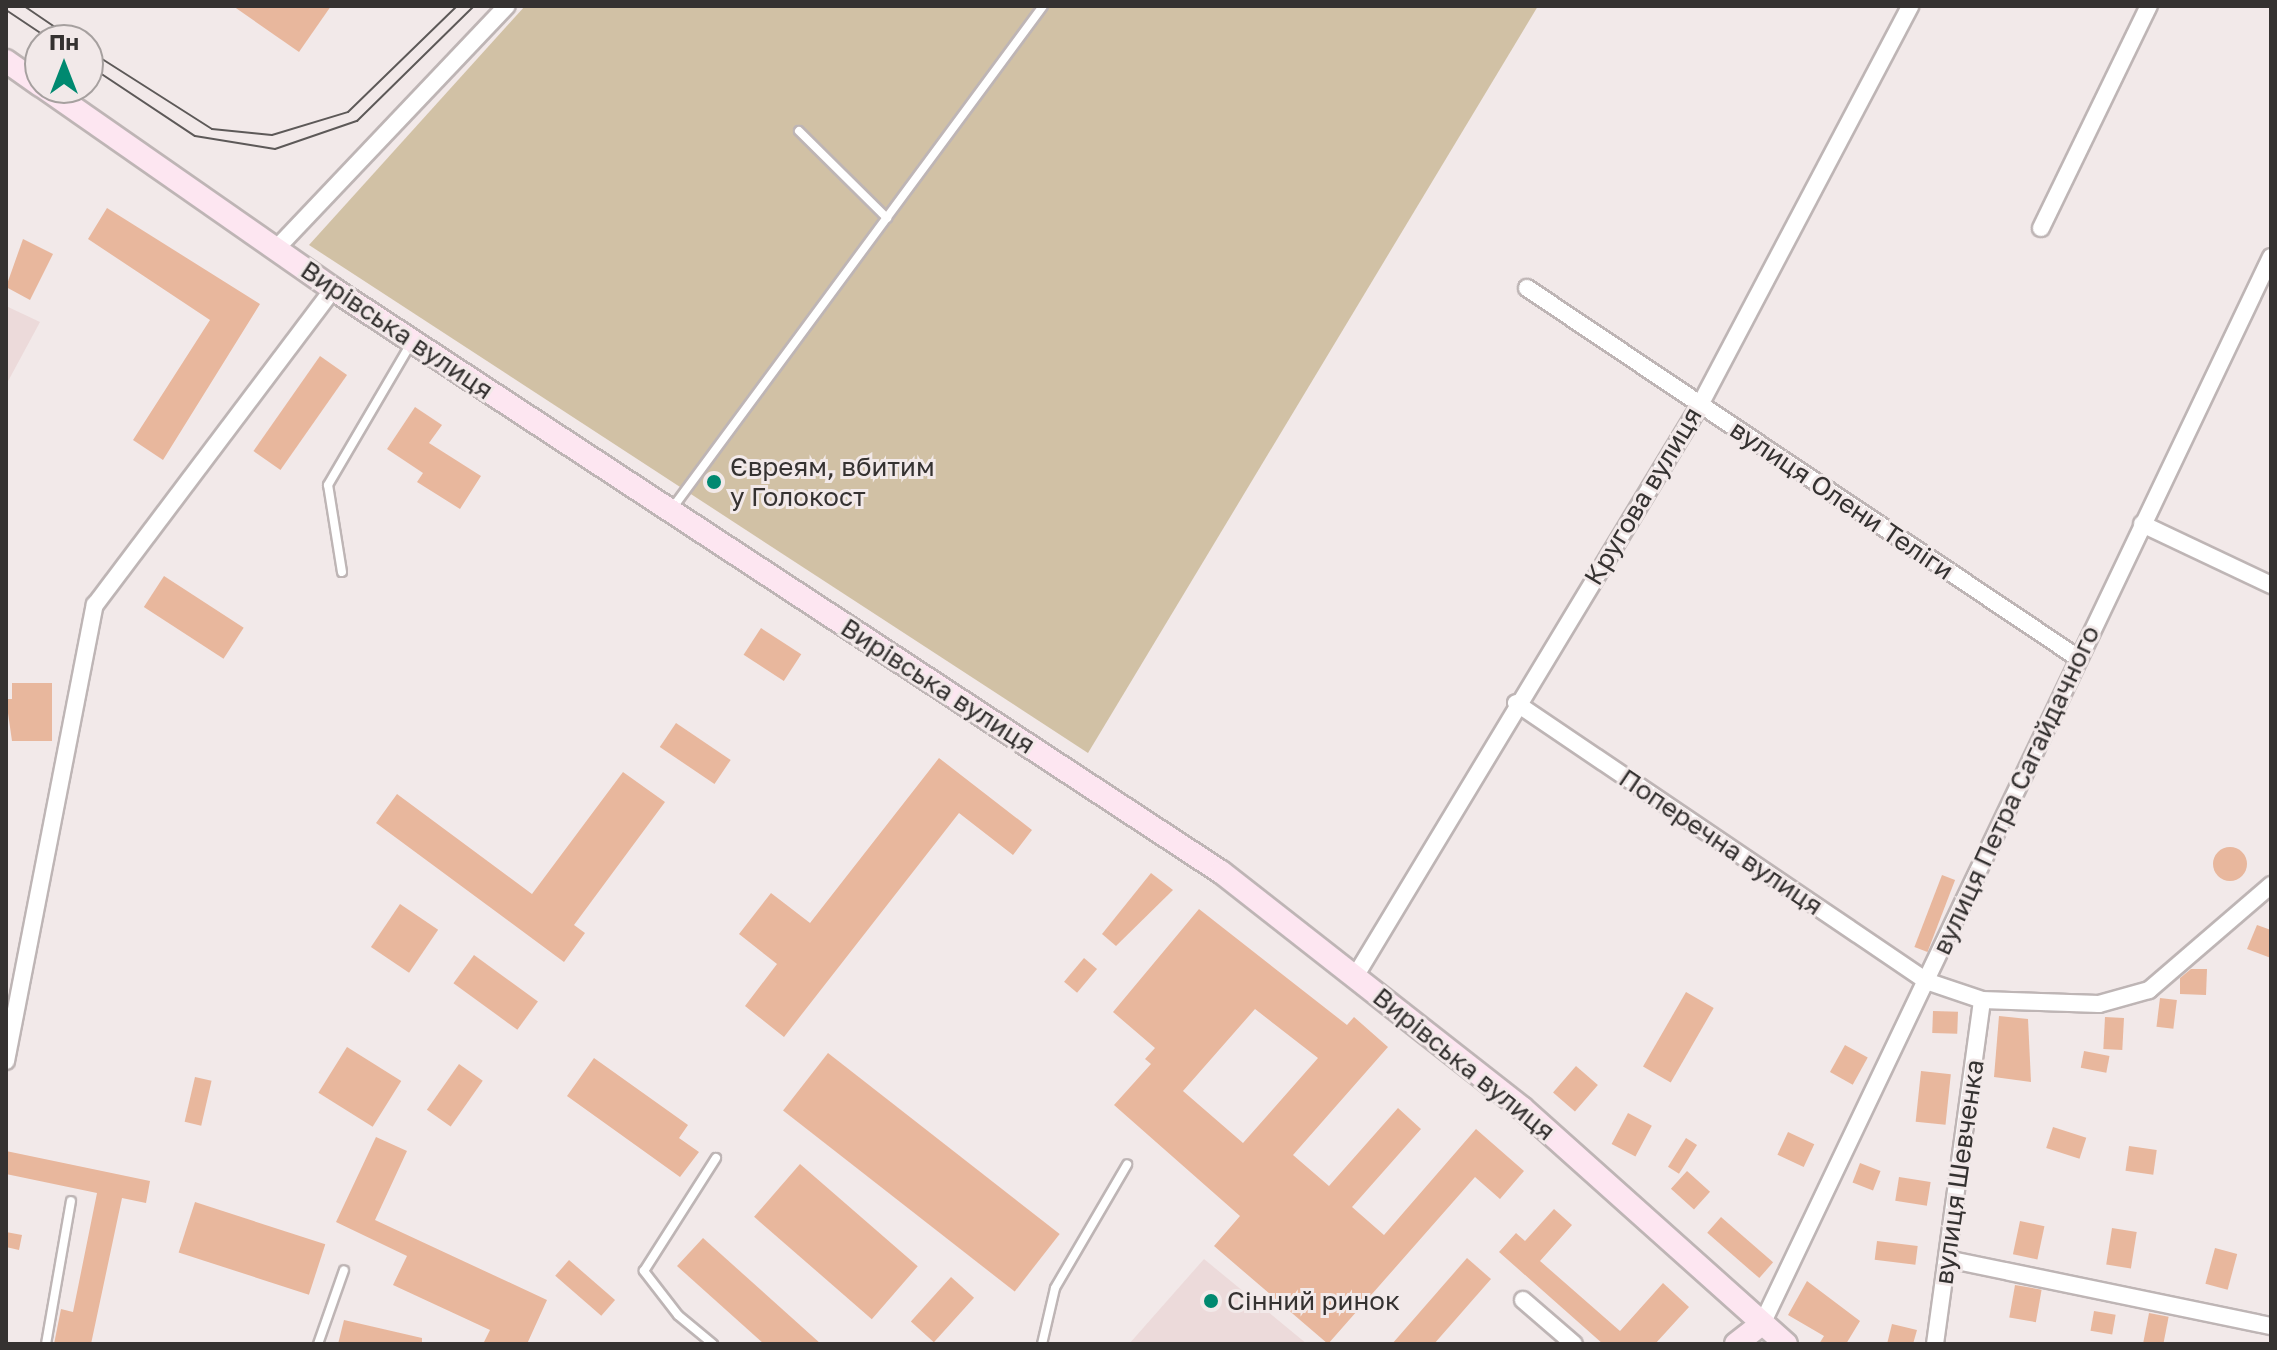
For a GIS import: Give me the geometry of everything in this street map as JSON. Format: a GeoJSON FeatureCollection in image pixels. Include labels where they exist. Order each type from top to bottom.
{"type":"FeatureCollection","features":[{"type":"Feature","properties":{"kind":"main road","name":"Вирівська вулиця"},"geometry":{"type":"LineString","coordinates":[[6,61],[24,74]]}},
{"type":"Feature","properties":{"kind":"main road","name":"Вирівська вулиця"},"geometry":{"type":"LineString","coordinates":[[68,104],[333,289],[1221,872],[1522,1108],[1786,1344]]}},
{"type":"Feature","properties":{"kind":"main road"},"geometry":{"type":"LineString","coordinates":[[1736,1344],[1762,1324]]}},
{"type":"Feature","properties":{"kind":"street"},"geometry":{"type":"LineString","coordinates":[[276,249],[507,6]]}},
{"type":"Feature","properties":{"kind":"street","name":"Кругова вулиця"},"geometry":{"type":"LineString","coordinates":[[1356,975],[1516,703],[1700,405],[1910,6]]}},
{"type":"Feature","properties":{"kind":"street"},"geometry":{"type":"LineString","coordinates":[[2041,228],[2149,6]]}},
{"type":"Feature","properties":{"kind":"street","name":"вулиця Петра Сагайдачного"},"geometry":{"type":"LineString","coordinates":[[1762,1324],[2271,257]]}},
{"type":"Feature","properties":{"kind":"street","name":"вулиця Олени Теліги"},"geometry":{"type":"LineString","coordinates":[[1527,288],[2078,658]]}},
{"type":"Feature","properties":{"kind":"street"},"geometry":{"type":"LineString","coordinates":[[6,1061],[95,605],[333,289]]}},
{"type":"Feature","properties":{"kind":"street"},"geometry":{"type":"LineString","coordinates":[[2142,524],[2271,585]]}},
{"type":"Feature","properties":{"kind":"street","name":"Поперечна вулиця"},"geometry":{"type":"LineString","coordinates":[[1516,703],[1926,981],[1982,1000],[2099,1004],[2149,990],[2264,900],[2271,885]]}},
{"type":"Feature","properties":{"kind":"street","name":"вулиця Шевченка"},"geometry":{"type":"LineString","coordinates":[[1935,1344],[1982,1000]]}},
{"type":"Feature","properties":{"kind":"street"},"geometry":{"type":"LineString","coordinates":[[1947,1259],[2271,1326]]}},
{"type":"Feature","properties":{"kind":"street"},"geometry":{"type":"LineString","coordinates":[[1523,1300],[1574,1344]]}},
{"type":"Feature","properties":{"kind":"lane"},"geometry":{"type":"LineString","coordinates":[[671,510],[1043,6]]}},
{"type":"Feature","properties":{"kind":"lane"},"geometry":{"type":"LineString","coordinates":[[799,131],[887,218]]}},
{"type":"Feature","properties":{"kind":"lane"},"geometry":{"type":"LineString","coordinates":[[342,572],[328,485],[413,341]]}},
{"type":"Feature","properties":{"kind":"lane"},"geometry":{"type":"LineString","coordinates":[[713,1344],[678,1315],[644,1271],[716,1158]]}},
{"type":"Feature","properties":{"kind":"lane"},"geometry":{"type":"LineString","coordinates":[[1042,1344],[1055,1288],[1127,1165]]}},
{"type":"Feature","properties":{"kind":"lane"},"geometry":{"type":"LineString","coordinates":[[46,1344],[71,1201]]}},
{"type":"Feature","properties":{"kind":"lane"},"geometry":{"type":"LineString","coordinates":[[318,1344],[344,1270]]}},
{"type":"Feature","properties":{"kind":"shaded area"},"geometry":{"type":"Polygon","coordinates":[[[525,6],[1538,6],[1088,753],[309,245],[525,6]]]}},
{"type":"Feature","properties":{"kind":"shaded area"},"geometry":{"type":"Polygon","coordinates":[[[6,306],[40,322],[6,385],[6,306]]]}},
{"type":"Feature","properties":{"kind":"shaded area","name":"Сінний ринок"},"geometry":{"type":"Polygon","coordinates":[[[1204,1259],[1307,1344],[1129,1344],[1204,1259]]]}},
{"type":"Feature","properties":{"kind":"building"},"geometry":{"type":"Polygon","coordinates":[[[233,6],[331,6],[299,52],[233,6]]]}},
{"type":"Feature","properties":{"kind":"building"},"geometry":{"type":"Polygon","coordinates":[[[107,208],[260,304],[163,460],[133,440],[210,320],[88,239],[107,208]]]}},
{"type":"Feature","properties":{"kind":"building"},"geometry":{"type":"Polygon","coordinates":[[[23,239],[53,254],[30,300],[6,287],[23,239]]]}},
{"type":"Feature","properties":{"kind":"building"},"geometry":{"type":"Polygon","coordinates":[[[320,356],[347,375],[280,470],[253,451],[320,356]]]}},
{"type":"Feature","properties":{"kind":"building"},"geometry":{"type":"Polygon","coordinates":[[[415,407],[442,425],[429,443],[481,476],[460,509],[417,482],[423,473],[387,449],[415,407]]]}},
{"type":"Feature","properties":{"kind":"building"},"geometry":{"type":"Polygon","coordinates":[[[164,576],[244,628],[224,659],[144,607],[164,576]]]}},
{"type":"Feature","properties":{"kind":"building"},"geometry":{"type":"Polygon","coordinates":[[[761,628],[801,654],[784,681],[744,655],[761,628]]]}},
{"type":"Feature","properties":{"kind":"building"},"geometry":{"type":"Polygon","coordinates":[[[12,683],[52,683],[52,741],[12,741],[6,699],[12,699],[12,683]]]}},
{"type":"Feature","properties":{"kind":"building"},"geometry":{"type":"Polygon","coordinates":[[[676,723],[731,760],[714,784],[660,747],[676,723]]]}},
{"type":"Feature","properties":{"kind":"building"},"geometry":{"type":"Polygon","coordinates":[[[939,758],[1032,830],[1013,855],[959,813],[784,1037],[745,1006],[777,964],[739,934],[771,893],[810,923],[939,758]]]}},
{"type":"Feature","properties":{"kind":"building"},"geometry":{"type":"Polygon","coordinates":[[[623,772],[665,802],[574,925],[585,933],[564,962],[376,823],[397,794],[532,894],[623,772]]]}},
{"type":"Feature","properties":{"kind":"building"},"geometry":{"type":"Polygon","coordinates":[[[2230,847],[2242,852],[2247,864],[2242,876],[2230,881],[2218,876],[2213,864],[2218,852],[2230,847]]]}},
{"type":"Feature","properties":{"kind":"building"},"geometry":{"type":"Polygon","coordinates":[[[1151,873],[1173,890],[1116,946],[1102,934],[1151,873]]]}},
{"type":"Feature","properties":{"kind":"building"},"geometry":{"type":"Polygon","coordinates":[[[1942,875],[1955,880],[1927,952],[1914,947],[1942,875]]]}},
{"type":"Feature","properties":{"kind":"building"},"geometry":{"type":"Polygon","coordinates":[[[400,904],[438,930],[409,973],[371,947],[400,904]]]}},
{"type":"Feature","properties":{"kind":"building"},"geometry":{"type":"Polygon","coordinates":[[[1199,909],[1347,1025],[1354,1017],[1388,1047],[1293,1155],[1329,1186],[1398,1108],[1421,1129],[1352,1207],[1384,1235],[1476,1129],[1524,1171],[1500,1199],[1475,1177],[1328,1344],[1214,1246],[1240,1216],[1114,1105],[1151,1064],[1145,1059],[1155,1048],[1113,1012],[1199,909]],[[1255,1009],[1183,1091],[1243,1143],[1318,1058],[1255,1009]]]}},
{"type":"Feature","properties":{"kind":"building"},"geometry":{"type":"Polygon","coordinates":[[[2257,925],[2271,930],[2271,958],[2247,949],[2257,925]]]}},
{"type":"Feature","properties":{"kind":"building"},"geometry":{"type":"Polygon","coordinates":[[[474,955],[538,1001],[517,1030],[453,983],[474,955]]]}},
{"type":"Feature","properties":{"kind":"building"},"geometry":{"type":"Polygon","coordinates":[[[1084,958],[1097,969],[1077,993],[1064,982],[1084,958]]]}},
{"type":"Feature","properties":{"kind":"building"},"geometry":{"type":"Polygon","coordinates":[[[2191,969],[2207,969],[2206,995],[2180,994],[2180,978],[2191,969]]]}},
{"type":"Feature","properties":{"kind":"building"},"geometry":{"type":"Polygon","coordinates":[[[1686,992],[1714,1008],[1671,1082],[1643,1066],[1686,992]]]}},
{"type":"Feature","properties":{"kind":"building"},"geometry":{"type":"Polygon","coordinates":[[[2160,998],[2177,1000],[2173,1029],[2156,1027],[2160,998]]]}},
{"type":"Feature","properties":{"kind":"building"},"geometry":{"type":"Polygon","coordinates":[[[1933,1011],[1958,1012],[1957,1034],[1932,1033],[1933,1011]]]}},
{"type":"Feature","properties":{"kind":"building"},"geometry":{"type":"Polygon","coordinates":[[[1999,1016],[2028,1019],[2031,1082],[1994,1077],[1999,1016]]]}},
{"type":"Feature","properties":{"kind":"building"},"geometry":{"type":"Polygon","coordinates":[[[2105,1017],[2124,1018],[2122,1050],[2103,1049],[2105,1017]]]}},
{"type":"Feature","properties":{"kind":"building"},"geometry":{"type":"Polygon","coordinates":[[[1845,1045],[1868,1058],[1853,1085],[1830,1072],[1845,1045]]]}},
{"type":"Feature","properties":{"kind":"building"},"geometry":{"type":"Polygon","coordinates":[[[347,1047],[401,1081],[373,1127],[318,1093],[347,1047]]]}},
{"type":"Feature","properties":{"kind":"building"},"geometry":{"type":"Polygon","coordinates":[[[2084,1051],[2110,1056],[2106,1073],[2081,1068],[2084,1051]]]}},
{"type":"Feature","properties":{"kind":"building"},"geometry":{"type":"Polygon","coordinates":[[[828,1053],[1060,1234],[1015,1292],[783,1111],[828,1053]]]}},
{"type":"Feature","properties":{"kind":"building"},"geometry":{"type":"Polygon","coordinates":[[[594,1058],[688,1125],[679,1138],[699,1152],[680,1177],[567,1096],[594,1058]]]}},
{"type":"Feature","properties":{"kind":"building"},"geometry":{"type":"Polygon","coordinates":[[[459,1064],[483,1081],[451,1127],[427,1110],[459,1064]]]}},
{"type":"Feature","properties":{"kind":"building"},"geometry":{"type":"Polygon","coordinates":[[[1576,1066],[1598,1085],[1575,1111],[1553,1092],[1576,1066]]]}},
{"type":"Feature","properties":{"kind":"building"},"geometry":{"type":"Polygon","coordinates":[[[1921,1071],[1951,1074],[1946,1125],[1916,1122],[1921,1071]]]}},
{"type":"Feature","properties":{"kind":"building"},"geometry":{"type":"Polygon","coordinates":[[[195,1077],[212,1081],[201,1126],[185,1122],[195,1077]]]}},
{"type":"Feature","properties":{"kind":"building"},"geometry":{"type":"Polygon","coordinates":[[[1628,1113],[1652,1126],[1635,1157],[1612,1144],[1628,1113]]]}},
{"type":"Feature","properties":{"kind":"building"},"geometry":{"type":"Polygon","coordinates":[[[2053,1127],[2086,1138],[2079,1159],[2046,1148],[2053,1127]]]}},
{"type":"Feature","properties":{"kind":"building"},"geometry":{"type":"Polygon","coordinates":[[[1788,1132],[1814,1144],[1804,1167],[1777,1155],[1788,1132]]]}},
{"type":"Feature","properties":{"kind":"building"},"geometry":{"type":"Polygon","coordinates":[[[376,1137],[407,1151],[375,1220],[547,1300],[527,1344],[483,1344],[490,1330],[393,1285],[407,1256],[336,1222],[376,1137]]]}},
{"type":"Feature","properties":{"kind":"building"},"geometry":{"type":"Polygon","coordinates":[[[1686,1138],[1697,1145],[1679,1174],[1668,1167],[1686,1138]]]}},
{"type":"Feature","properties":{"kind":"building"},"geometry":{"type":"Polygon","coordinates":[[[2129,1146],[2157,1150],[2153,1175],[2126,1171],[2129,1146]]]}},
{"type":"Feature","properties":{"kind":"building"},"geometry":{"type":"Polygon","coordinates":[[[6,1151],[150,1181],[146,1203],[122,1198],[91,1344],[54,1344],[61,1309],[73,1312],[97,1193],[6,1174],[6,1151]]]}},
{"type":"Feature","properties":{"kind":"building"},"geometry":{"type":"Polygon","coordinates":[[[1860,1163],[1881,1171],[1873,1190],[1852,1183],[1860,1163]]]}},
{"type":"Feature","properties":{"kind":"building"},"geometry":{"type":"Polygon","coordinates":[[[800,1164],[918,1266],[872,1319],[754,1217],[800,1164]]]}},
{"type":"Feature","properties":{"kind":"building"},"geometry":{"type":"Polygon","coordinates":[[[1687,1171],[1710,1192],[1694,1210],[1671,1189],[1687,1171]]]}},
{"type":"Feature","properties":{"kind":"building"},"geometry":{"type":"Polygon","coordinates":[[[1899,1177],[1931,1182],[1927,1206],[1895,1201],[1899,1177]]]}},
{"type":"Feature","properties":{"kind":"building"},"geometry":{"type":"Polygon","coordinates":[[[195,1202],[325,1244],[309,1295],[179,1252],[195,1202]]]}},
{"type":"Feature","properties":{"kind":"building"},"geometry":{"type":"Polygon","coordinates":[[[1554,1209],[1572,1225],[1540,1261],[1620,1331],[1663,1283],[1689,1307],[1655,1344],[1603,1344],[1499,1252],[1516,1233],[1525,1241],[1554,1209]]]}},
{"type":"Feature","properties":{"kind":"building"},"geometry":{"type":"Polygon","coordinates":[[[1721,1217],[1773,1262],[1759,1278],[1707,1233],[1721,1217]]]}},
{"type":"Feature","properties":{"kind":"building"},"geometry":{"type":"Polygon","coordinates":[[[2020,1221],[2044,1226],[2037,1259],[2013,1254],[2020,1221]]]}},
{"type":"Feature","properties":{"kind":"building"},"geometry":{"type":"Polygon","coordinates":[[[2112,1228],[2137,1232],[2131,1268],[2106,1265],[2112,1228]]]}},
{"type":"Feature","properties":{"kind":"building"},"geometry":{"type":"Polygon","coordinates":[[[6,1232],[22,1235],[19,1250],[6,1247],[6,1232]]]}},
{"type":"Feature","properties":{"kind":"building"},"geometry":{"type":"Polygon","coordinates":[[[703,1238],[821,1344],[764,1344],[677,1266],[703,1238]]]}},
{"type":"Feature","properties":{"kind":"building"},"geometry":{"type":"Polygon","coordinates":[[[1877,1241],[1918,1246],[1915,1265],[1875,1260],[1877,1241]]]}},
{"type":"Feature","properties":{"kind":"building"},"geometry":{"type":"Polygon","coordinates":[[[2215,1248],[2237,1254],[2228,1290],[2205,1284],[2215,1248]]]}},
{"type":"Feature","properties":{"kind":"building"},"geometry":{"type":"Polygon","coordinates":[[[1467,1258],[1491,1279],[1434,1344],[1392,1344],[1467,1258]]]}},
{"type":"Feature","properties":{"kind":"building"},"geometry":{"type":"Polygon","coordinates":[[[569,1260],[615,1300],[601,1316],[555,1276],[569,1260]]]}},
{"type":"Feature","properties":{"kind":"building"},"geometry":{"type":"Polygon","coordinates":[[[951,1277],[974,1298],[934,1342],[911,1322],[951,1277]]]}},
{"type":"Feature","properties":{"kind":"building"},"geometry":{"type":"Polygon","coordinates":[[[1807,1281],[1860,1321],[1846,1344],[1819,1344],[1824,1336],[1788,1315],[1807,1281]]]}},
{"type":"Feature","properties":{"kind":"building"},"geometry":{"type":"Polygon","coordinates":[[[2015,1285],[2042,1290],[2036,1322],[2009,1317],[2015,1285]]]}},
{"type":"Feature","properties":{"kind":"building"},"geometry":{"type":"Polygon","coordinates":[[[2094,1311],[2116,1315],[2112,1335],[2091,1331],[2094,1311]]]}},
{"type":"Feature","properties":{"kind":"building"},"geometry":{"type":"Polygon","coordinates":[[[2149,1313],[2169,1317],[2163,1344],[2143,1344],[2149,1313]]]}},
{"type":"Feature","properties":{"kind":"building"},"geometry":{"type":"Polygon","coordinates":[[[344,1320],[422,1338],[422,1344],[338,1344],[344,1320]]]}},
{"type":"Feature","properties":{"kind":"building"},"geometry":{"type":"Polygon","coordinates":[[[1892,1324],[1917,1330],[1913,1344],[1887,1344],[1892,1324]]]}},
{"type":"Feature","properties":{"kind":"tram line"},"geometry":{"type":"LineString","coordinates":[[24,6],[50,24]]}},
{"type":"Feature","properties":{"kind":"tram line"},"geometry":{"type":"LineString","coordinates":[[104,60],[212,129],[272,135],[348,112],[457,6]]}},
{"type":"Feature","properties":{"kind":"tram line"},"geometry":{"type":"LineString","coordinates":[[104,76],[195,136],[275,149],[357,121],[474,6]]}},
{"type":"Feature","properties":{"kind":"tram line"},"geometry":{"type":"LineString","coordinates":[[6,10],[27,24]]}},
{"type":"Feature","properties":{"kind":"place","name":"Євреям, вбитим у Голокост"},"geometry":{"type":"Point","coordinates":[714,482]}},
{"type":"Feature","properties":{"kind":"place","name":"Сінний ринок"},"geometry":{"type":"Point","coordinates":[1211,1301]}}]}
